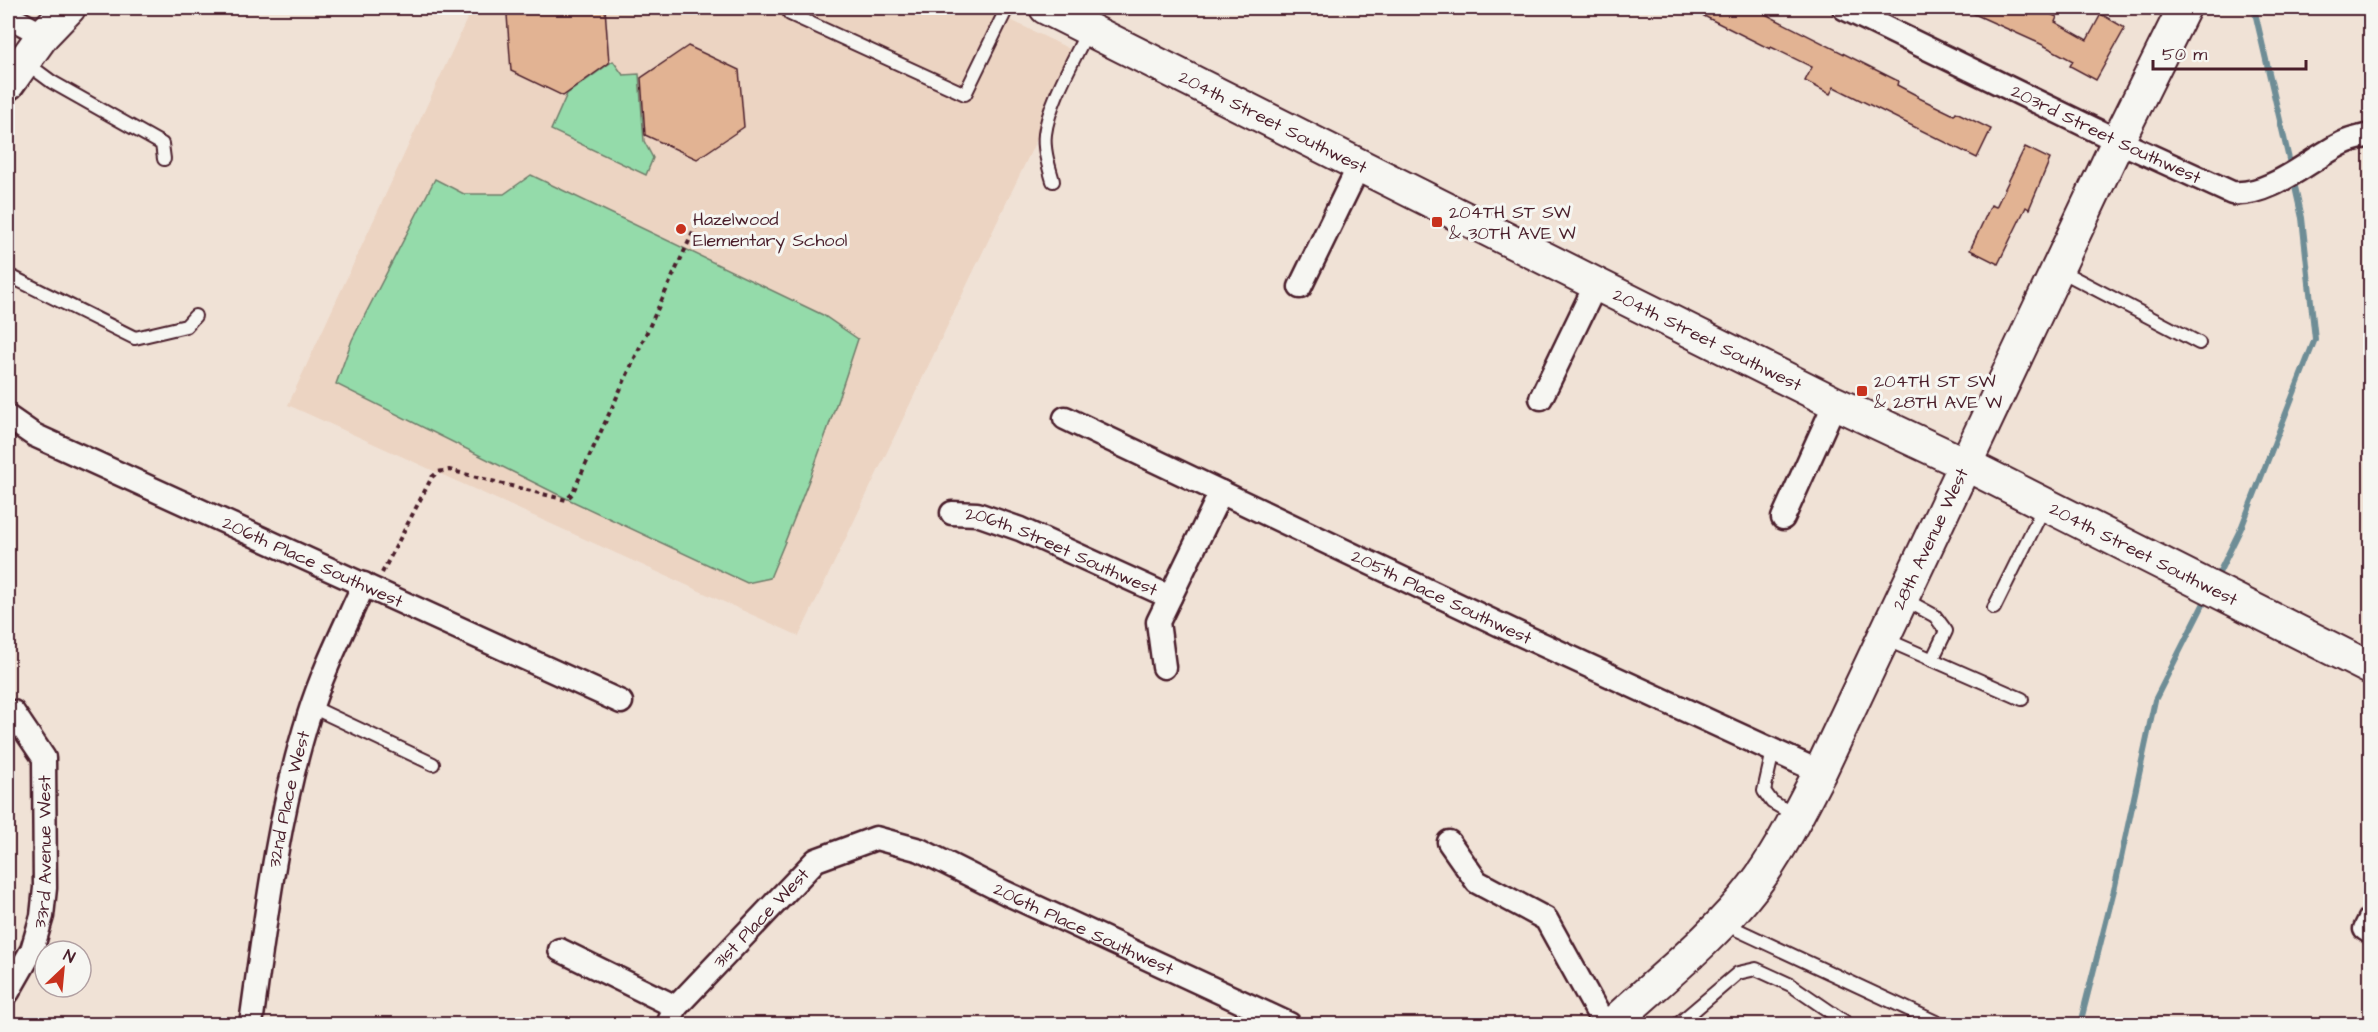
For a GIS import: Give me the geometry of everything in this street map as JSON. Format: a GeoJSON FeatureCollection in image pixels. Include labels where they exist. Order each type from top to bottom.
{"type":"FeatureCollection","features":[{"type":"Feature","properties":{"kind":"street"},"geometry":{"type":"LineString","coordinates":[[16,73],[44,34],[69,8]]}},
{"type":"Feature","properties":{"kind":"street","name":"204th Street Southwest"},"geometry":{"type":"LineString","coordinates":[[1046,8],[1596,284],[2046,504],[2370,668]]}},
{"type":"Feature","properties":{"kind":"street","name":"203rd Street Southwest"},"geometry":{"type":"LineString","coordinates":[[1844,8],[2232,194],[2245,195],[2262,190],[2345,142],[2370,135]]}},
{"type":"Feature","properties":{"kind":"street","name":"28th Avenue West"},"geometry":{"type":"LineString","coordinates":[[1612,1024],[1722,922],[1754,886],[1782,844],[1820,772],[1884,639],[2118,141],[2184,8]]}},
{"type":"Feature","properties":{"kind":"street"},"geometry":{"type":"LineString","coordinates":[[8,16],[44,34]]}},
{"type":"Feature","properties":{"kind":"street"},"geometry":{"type":"LineString","coordinates":[[1300,287],[1359,166]]}},
{"type":"Feature","properties":{"kind":"street"},"geometry":{"type":"LineString","coordinates":[[1541,398],[1596,284]]}},
{"type":"Feature","properties":{"kind":"street"},"geometry":{"type":"LineString","coordinates":[[1783,518],[1835,402]]}},
{"type":"Feature","properties":{"kind":"street","name":"206th Place Southwest"},"geometry":{"type":"LineString","coordinates":[[8,417],[34,435],[621,702]]}},
{"type":"Feature","properties":{"kind":"street","name":"205th Place Southwest"},"geometry":{"type":"LineString","coordinates":[[1065,418],[1820,772]]}},
{"type":"Feature","properties":{"kind":"street"},"geometry":{"type":"LineString","coordinates":[[1164,667],[1158,622],[1221,492]]}},
{"type":"Feature","properties":{"kind":"street","name":"206th Street Southwest"},"geometry":{"type":"LineString","coordinates":[[952,513],[977,514],[1020,529],[1170,597]]}},
{"type":"Feature","properties":{"kind":"street","name":"32nd Place West"},"geometry":{"type":"LineString","coordinates":[[250,1024],[286,807],[312,707],[327,666],[364,584]]}},
{"type":"Feature","properties":{"kind":"street","name":"33rd Avenue West"},"geometry":{"type":"LineString","coordinates":[[8,992],[32,950],[42,916],[45,888],[44,758],[13,712]]}},
{"type":"Feature","properties":{"kind":"street","name":"206th Place Southwest"},"geometry":{"type":"LineString","coordinates":[[876,838],[920,850],[1006,893],[1289,1024]]}},
{"type":"Feature","properties":{"kind":"street","name":"31st Place West"},"geometry":{"type":"LineString","coordinates":[[672,1016],[816,860],[876,838]]}},
{"type":"Feature","properties":{"kind":"street"},"geometry":{"type":"LineString","coordinates":[[1449,842],[1477,882],[1546,919],[1604,1024]]}},
{"type":"Feature","properties":{"kind":"street"},"geometry":{"type":"LineString","coordinates":[[560,950],[672,1016]]}},
{"type":"Feature","properties":{"kind":"lane"},"geometry":{"type":"LineString","coordinates":[[787,8],[790,14],[965,94],[1007,8]]}},
{"type":"Feature","properties":{"kind":"lane"},"geometry":{"type":"LineString","coordinates":[[1053,181],[1046,155],[1044,135],[1055,100],[1088,29]]}},
{"type":"Feature","properties":{"kind":"lane"},"geometry":{"type":"LineString","coordinates":[[16,73],[52,82],[162,144],[164,159]]}},
{"type":"Feature","properties":{"kind":"lane"},"geometry":{"type":"LineString","coordinates":[[2058,269],[2199,343]]}},
{"type":"Feature","properties":{"kind":"lane"},"geometry":{"type":"LineString","coordinates":[[8,275],[135,338],[186,326],[195,316]]}},
{"type":"Feature","properties":{"kind":"lane"},"geometry":{"type":"LineString","coordinates":[[1994,608],[2046,504]]}},
{"type":"Feature","properties":{"kind":"lane"},"geometry":{"type":"LineString","coordinates":[[1903,598],[1935,616],[1946,631],[1932,660]]}},
{"type":"Feature","properties":{"kind":"lane"},"geometry":{"type":"LineString","coordinates":[[1884,639],[2022,699]]}},
{"type":"Feature","properties":{"kind":"lane"},"geometry":{"type":"LineString","coordinates":[[312,707],[434,764]]}},
{"type":"Feature","properties":{"kind":"lane"},"geometry":{"type":"LineString","coordinates":[[1773,751],[1764,791],[1772,802],[1797,816]]}},
{"type":"Feature","properties":{"kind":"lane"},"geometry":{"type":"LineString","coordinates":[[1722,922],[1940,1024]]}},
{"type":"Feature","properties":{"kind":"lane"},"geometry":{"type":"LineString","coordinates":[[1678,1024],[1738,973],[1756,969],[1791,985],[1848,1024]]}},
{"type":"Feature","properties":{"kind":"path"},"geometry":{"type":"LineString","coordinates":[[364,584],[379,577],[432,477],[438,472],[449,470],[566,500],[572,494],[701,215]]}},
{"type":"Feature","properties":{"kind":"shaded area","name":"Hazelwood Elementary School"},"geometry":{"type":"Polygon","coordinates":[[[472,8],[986,8],[1078,53],[799,636],[288,405],[472,8]]]}},
{"type":"Feature","properties":{"kind":"green space"},"geometry":{"type":"Polygon","coordinates":[[[613,61],[623,75],[639,74],[644,141],[653,158],[646,175],[551,130],[567,94],[613,61]]]}},
{"type":"Feature","properties":{"kind":"green space"},"geometry":{"type":"Polygon","coordinates":[[[531,175],[823,315],[858,339],[817,460],[770,578],[747,583],[555,493],[336,384],[352,340],[435,179],[464,194],[504,194],[531,175]]]}},
{"type":"Feature","properties":{"kind":"building"},"geometry":{"type":"Polygon","coordinates":[[[518,8],[605,8],[609,63],[563,96],[511,71],[507,15],[518,8]]]}},
{"type":"Feature","properties":{"kind":"building"},"geometry":{"type":"Polygon","coordinates":[[[1688,8],[1769,8],[1765,14],[1898,81],[1897,85],[1917,97],[1954,115],[1956,112],[1991,129],[1977,158],[1834,87],[1830,94],[1805,81],[1812,67],[1688,8]]]}},
{"type":"Feature","properties":{"kind":"building"},"geometry":{"type":"Polygon","coordinates":[[[1961,8],[2037,8],[2057,17],[2055,22],[2087,40],[2101,14],[2125,28],[2096,80],[2070,66],[2073,61],[2043,45],[1961,8]]]}},
{"type":"Feature","properties":{"kind":"building"},"geometry":{"type":"Polygon","coordinates":[[[688,46],[739,70],[744,127],[697,159],[645,135],[641,78],[688,46]]]}},
{"type":"Feature","properties":{"kind":"building"},"geometry":{"type":"Polygon","coordinates":[[[2025,147],[2050,159],[2029,209],[2026,207],[1998,264],[1970,250],[1991,205],[1996,207],[2025,147]]]}},
{"type":"Feature","properties":{"kind":"waterway"},"geometry":{"type":"LineString","coordinates":[[2254,8],[2291,168]]}},
{"type":"Feature","properties":{"kind":"waterway"},"geometry":{"type":"LineString","coordinates":[[2215,581],[2242,526],[2315,339],[2302,218],[2293,178]]}},
{"type":"Feature","properties":{"kind":"waterway"},"geometry":{"type":"LineString","coordinates":[[2080,1024],[2115,886],[2155,700],[2208,595]]}},
{"type":"Feature","properties":{"kind":"place","name":"204TH ST SW & 30TH AVE W"},"geometry":{"type":"Point","coordinates":[1437,222]}},
{"type":"Feature","properties":{"kind":"place","name":"Hazelwood Elementary School"},"geometry":{"type":"Point","coordinates":[681,229]}},
{"type":"Feature","properties":{"kind":"place","name":"204TH ST SW & 28TH AVE W"},"geometry":{"type":"Point","coordinates":[1862,391]}}]}
